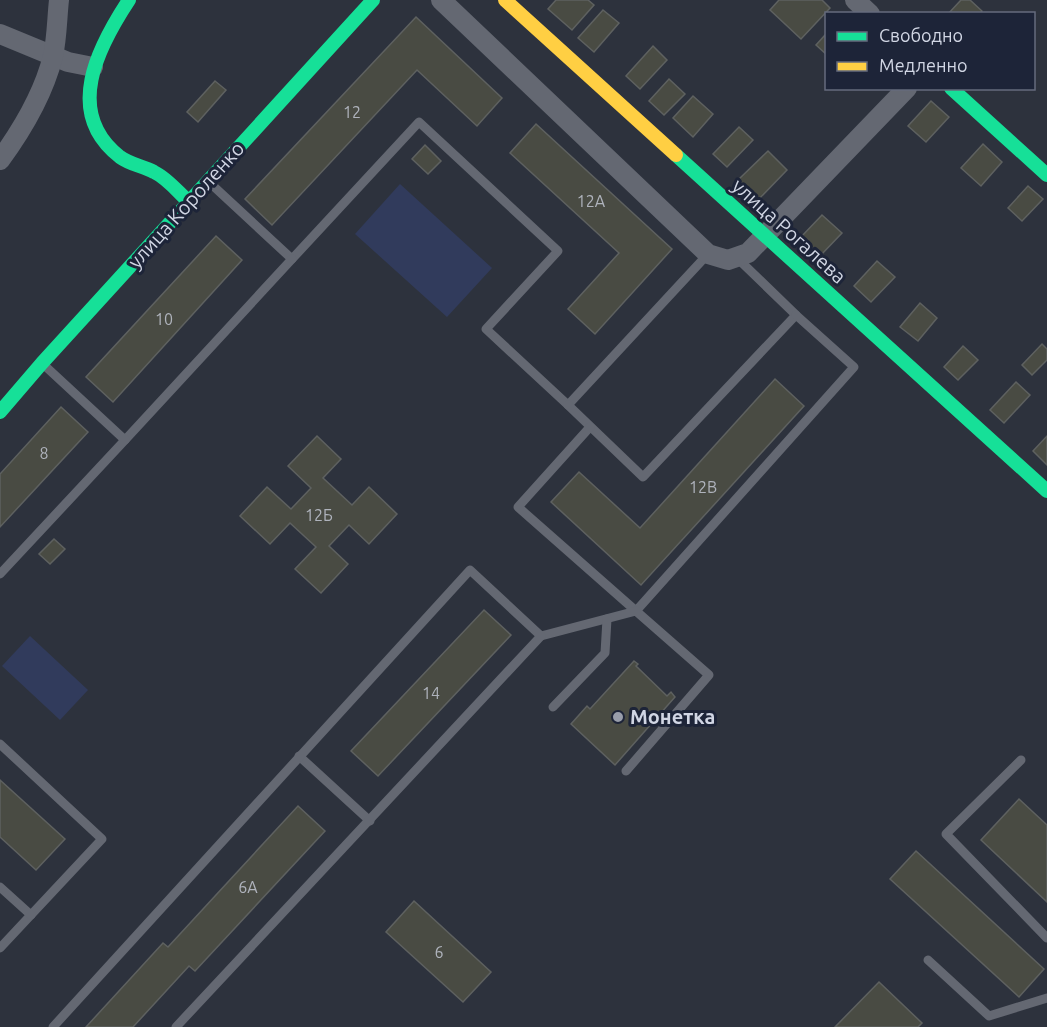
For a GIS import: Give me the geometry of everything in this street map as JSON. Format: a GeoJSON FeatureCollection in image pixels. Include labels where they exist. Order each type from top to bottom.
{"type":"FeatureCollection","features":[{"type":"Feature","properties":{"kind":"street"},"geometry":{"type":"LineString","coordinates":[[0,160],[38,97],[53,56],[60,0]]}},
{"type":"Feature","properties":{"kind":"street"},"geometry":{"type":"LineString","coordinates":[[129,0],[108,31],[93,68],[88,91],[93,118],[104,142],[128,162],[157,173],[189,202]]}},
{"type":"Feature","properties":{"kind":"street","name":"улица Короленко"},"geometry":{"type":"LineString","coordinates":[[0,411],[373,0]]}},
{"type":"Feature","properties":{"kind":"street"},"geometry":{"type":"LineString","coordinates":[[441,0],[708,254],[728,260],[748,253],[905,90]]}},
{"type":"Feature","properties":{"kind":"street","name":"улица Рогалева"},"geometry":{"type":"LineString","coordinates":[[505,0],[1047,491]]}},
{"type":"Feature","properties":{"kind":"street"},"geometry":{"type":"LineString","coordinates":[[855,0],[868,12]]}},
{"type":"Feature","properties":{"kind":"street"},"geometry":{"type":"LineString","coordinates":[[0,34],[53,56],[93,68]]}},
{"type":"Feature","properties":{"kind":"street"},"geometry":{"type":"LineString","coordinates":[[953,90],[1047,175]]}},
{"type":"Feature","properties":{"kind":"lane"},"geometry":{"type":"LineString","coordinates":[[0,574],[419,122],[558,251],[486,329],[643,477],[796,315]]}},
{"type":"Feature","properties":{"kind":"lane"},"geometry":{"type":"LineString","coordinates":[[208,181],[292,259]]}},
{"type":"Feature","properties":{"kind":"lane"},"geometry":{"type":"LineString","coordinates":[[568,405],[708,254]]}},
{"type":"Feature","properties":{"kind":"lane"},"geometry":{"type":"LineString","coordinates":[[176,1027],[542,636],[636,611],[854,367],[736,257]]}},
{"type":"Feature","properties":{"kind":"lane"},"geometry":{"type":"LineString","coordinates":[[42,363],[124,440]]}},
{"type":"Feature","properties":{"kind":"lane"},"geometry":{"type":"LineString","coordinates":[[590,427],[519,507],[709,675],[626,771]]}},
{"type":"Feature","properties":{"kind":"lane"},"geometry":{"type":"LineString","coordinates":[[53,1027],[470,570],[542,636]]}},
{"type":"Feature","properties":{"kind":"lane"},"geometry":{"type":"LineString","coordinates":[[553,707],[605,653],[607,619]]}},
{"type":"Feature","properties":{"kind":"lane"},"geometry":{"type":"LineString","coordinates":[[0,744],[102,839],[0,948]]}},
{"type":"Feature","properties":{"kind":"lane"},"geometry":{"type":"LineString","coordinates":[[299,756],[370,821]]}},
{"type":"Feature","properties":{"kind":"lane"},"geometry":{"type":"LineString","coordinates":[[1021,760],[946,834],[1047,938]]}},
{"type":"Feature","properties":{"kind":"lane"},"geometry":{"type":"LineString","coordinates":[[0,886],[31,915]]}},
{"type":"Feature","properties":{"kind":"lane"},"geometry":{"type":"LineString","coordinates":[[928,960],[989,1016],[1047,998]]}},
{"type":"Feature","properties":{"kind":"shaded area"},"geometry":{"type":"Polygon","coordinates":[[[400,184],[492,268],[447,317],[355,234],[400,184]]]}},
{"type":"Feature","properties":{"kind":"shaded area"},"geometry":{"type":"Polygon","coordinates":[[[30,636],[88,690],[60,720],[2,666],[30,636]]]}},
{"type":"Feature","properties":{"kind":"building"},"geometry":{"type":"Polygon","coordinates":[[[556,0],[588,0],[594,5],[572,30],[548,9],[556,0]]]}},
{"type":"Feature","properties":{"kind":"building"},"geometry":{"type":"Polygon","coordinates":[[[779,0],[822,0],[830,8],[801,39],[770,10],[779,0]]]}},
{"type":"Feature","properties":{"kind":"building"},"geometry":{"type":"Polygon","coordinates":[[[961,0],[970,0],[982,11],[981,12],[950,12],[961,0]]]}},
{"type":"Feature","properties":{"kind":"building"},"geometry":{"type":"Polygon","coordinates":[[[603,10],[619,23],[594,52],[578,38],[603,10]]]}},
{"type":"Feature","properties":{"kind":"building"},"geometry":{"type":"Polygon","coordinates":[[[416,17],[502,98],[477,126],[417,70],[272,225],[245,199],[416,17]]]}},
{"type":"Feature","properties":{"kind":"building"},"geometry":{"type":"Polygon","coordinates":[[[825,35],[825,53],[816,45],[825,35]]]}},
{"type":"Feature","properties":{"kind":"building"},"geometry":{"type":"Polygon","coordinates":[[[653,46],[667,60],[640,89],[626,76],[653,46]]]}},
{"type":"Feature","properties":{"kind":"building"},"geometry":{"type":"Polygon","coordinates":[[[669,79],[685,94],[664,115],[649,101],[669,79]]]}},
{"type":"Feature","properties":{"kind":"building"},"geometry":{"type":"Polygon","coordinates":[[[215,81],[226,90],[198,122],[187,112],[215,81]]]}},
{"type":"Feature","properties":{"kind":"building"},"geometry":{"type":"Polygon","coordinates":[[[693,96],[713,114],[693,137],[673,118],[693,96]]]}},
{"type":"Feature","properties":{"kind":"building"},"geometry":{"type":"Polygon","coordinates":[[[931,101],[949,117],[926,142],[908,126],[931,101]]]}},
{"type":"Feature","properties":{"kind":"building"},"geometry":{"type":"Polygon","coordinates":[[[536,124],[672,249],[595,334],[568,309],[619,253],[510,153],[536,124]]]}},
{"type":"Feature","properties":{"kind":"building"},"geometry":{"type":"Polygon","coordinates":[[[739,127],[753,140],[727,167],[713,154],[739,127]]]}},
{"type":"Feature","properties":{"kind":"building"},"geometry":{"type":"Polygon","coordinates":[[[983,144],[1002,162],[981,186],[961,168],[983,144]]]}},
{"type":"Feature","properties":{"kind":"building"},"geometry":{"type":"Polygon","coordinates":[[[425,145],[441,161],[428,174],[412,159],[425,145]]]}},
{"type":"Feature","properties":{"kind":"building"},"geometry":{"type":"Polygon","coordinates":[[[768,151],[787,170],[758,200],[738,180],[768,151]]]}},
{"type":"Feature","properties":{"kind":"building"},"geometry":{"type":"Polygon","coordinates":[[[1028,186],[1043,199],[1022,221],[1008,208],[1028,186]]]}},
{"type":"Feature","properties":{"kind":"building"},"geometry":{"type":"Polygon","coordinates":[[[822,215],[842,233],[820,256],[801,237],[822,215]]]}},
{"type":"Feature","properties":{"kind":"building"},"geometry":{"type":"Polygon","coordinates":[[[216,236],[242,260],[113,402],[86,377],[216,236]]]}},
{"type":"Feature","properties":{"kind":"building"},"geometry":{"type":"Polygon","coordinates":[[[877,261],[895,277],[871,302],[854,286],[877,261]]]}},
{"type":"Feature","properties":{"kind":"building"},"geometry":{"type":"Polygon","coordinates":[[[920,303],[937,318],[918,341],[900,327],[920,303]]]}},
{"type":"Feature","properties":{"kind":"building"},"geometry":{"type":"Polygon","coordinates":[[[1042,344],[1047,349],[1047,360],[1032,375],[1022,365],[1042,344]]]}},
{"type":"Feature","properties":{"kind":"building"},"geometry":{"type":"Polygon","coordinates":[[[963,346],[978,360],[958,380],[944,367],[963,346]]]}},
{"type":"Feature","properties":{"kind":"building"},"geometry":{"type":"Polygon","coordinates":[[[775,379],[804,406],[641,585],[551,502],[579,472],[640,528],[775,379]]]}},
{"type":"Feature","properties":{"kind":"building"},"geometry":{"type":"Polygon","coordinates":[[[1016,382],[1030,395],[1004,423],[990,410],[1016,382]]]}},
{"type":"Feature","properties":{"kind":"building"},"geometry":{"type":"Polygon","coordinates":[[[61,407],[88,432],[0,527],[0,474],[61,407]]]}},
{"type":"Feature","properties":{"kind":"building"},"geometry":{"type":"Polygon","coordinates":[[[317,436],[341,459],[323,478],[352,505],[369,487],[397,514],[369,544],[349,525],[329,546],[348,564],[321,593],[295,569],[316,547],[290,523],[270,544],[240,516],[267,487],[291,509],[311,488],[288,466],[317,436]]]}},
{"type":"Feature","properties":{"kind":"building"},"geometry":{"type":"Polygon","coordinates":[[[1047,436],[1047,465],[1033,451],[1047,436]]]}},
{"type":"Feature","properties":{"kind":"building"},"geometry":{"type":"Polygon","coordinates":[[[54,539],[65,549],[50,564],[39,554],[54,539]]]}},
{"type":"Feature","properties":{"kind":"building"},"geometry":{"type":"Polygon","coordinates":[[[484,610],[511,635],[378,776],[351,751],[484,610]]]}},
{"type":"Feature","properties":{"kind":"building","name":"Монетка"},"geometry":{"type":"Polygon","coordinates":[[[634,661],[638,664],[636,666],[667,696],[671,692],[675,697],[615,765],[571,724],[587,706],[590,709],[634,661]]]}},
{"type":"Feature","properties":{"kind":"building"},"geometry":{"type":"Polygon","coordinates":[[[0,780],[65,839],[36,870],[0,837],[0,780]]]}},
{"type":"Feature","properties":{"kind":"building"},"geometry":{"type":"Polygon","coordinates":[[[1019,799],[1047,825],[1047,902],[981,840],[1019,799]]]}},
{"type":"Feature","properties":{"kind":"building"},"geometry":{"type":"Polygon","coordinates":[[[298,806],[325,831],[195,971],[189,966],[133,1027],[86,1027],[163,943],[168,947],[298,806]]]}},
{"type":"Feature","properties":{"kind":"building"},"geometry":{"type":"Polygon","coordinates":[[[916,851],[1044,969],[1019,997],[890,879],[916,851]]]}},
{"type":"Feature","properties":{"kind":"building"},"geometry":{"type":"Polygon","coordinates":[[[414,901],[491,972],[463,1002],[386,932],[414,901]]]}},
{"type":"Feature","properties":{"kind":"building"},"geometry":{"type":"Polygon","coordinates":[[[879,982],[922,1023],[918,1027],[835,1027],[879,982]]]}},
{"type":"Feature","properties":{"kind":"traffic: fast"},"geometry":{"type":"LineString","coordinates":[[129,0],[106,38],[98,59],[92,80],[90,100],[93,121],[103,140],[120,157],[159,175],[189,202]]}},
{"type":"Feature","properties":{"kind":"traffic: fast"},"geometry":{"type":"LineString","coordinates":[[0,412],[373,0]]}},
{"type":"Feature","properties":{"kind":"traffic: fast"},"geometry":{"type":"LineString","coordinates":[[953,90],[1047,175]]}},
{"type":"Feature","properties":{"kind":"traffic: fast"},"geometry":{"type":"LineString","coordinates":[[676,155],[1047,491]]}},
{"type":"Feature","properties":{"kind":"traffic: slow"},"geometry":{"type":"LineString","coordinates":[[505,0],[676,155]]}},
{"type":"Feature","properties":{"kind":"place","name":"Монетка"},"geometry":{"type":"Point","coordinates":[618,717]}}]}
